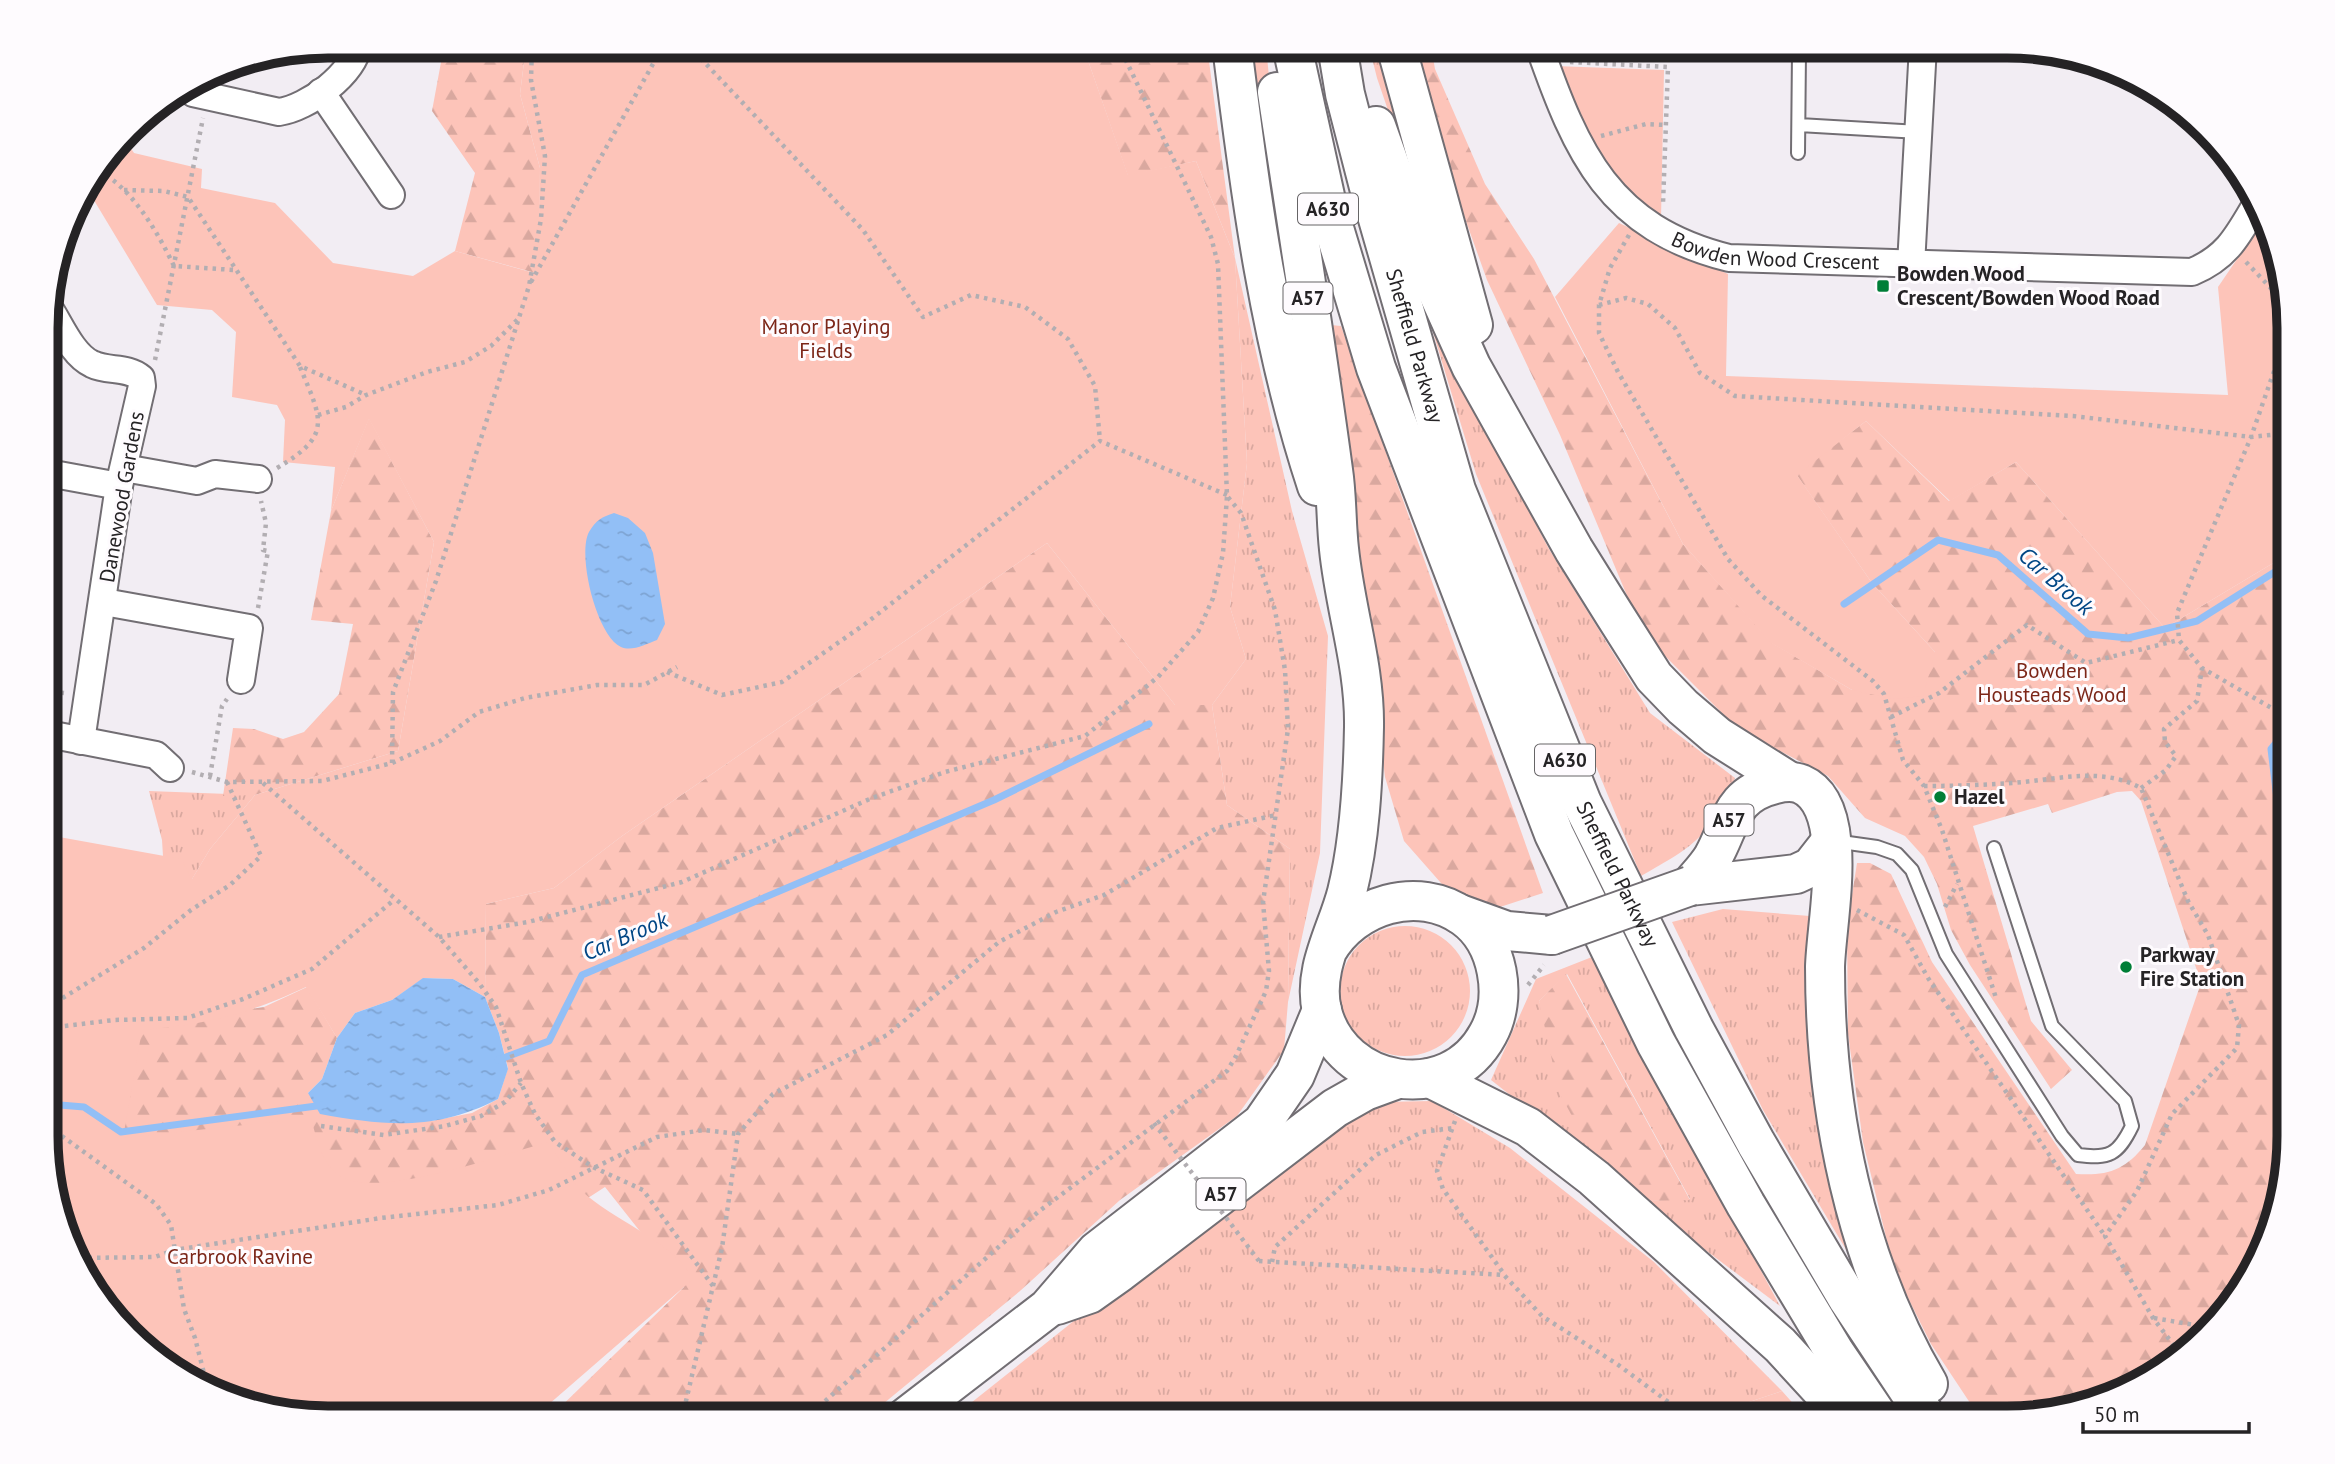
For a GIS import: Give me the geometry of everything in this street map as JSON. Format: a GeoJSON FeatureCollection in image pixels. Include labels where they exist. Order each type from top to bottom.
{"type":"FeatureCollection","features":[{"type":"Feature","properties":{"kind":"highway"},"geometry":{"type":"LineString","coordinates":[[1234,58],[1270,307],[1297,424],[1339,551]]}},
{"type":"Feature","properties":{"kind":"highway","name":"A57"},"geometry":{"type":"LineString","coordinates":[[1272,58],[1334,474],[1339,551],[1359,655],[1364,725],[1356,831],[1347,892],[1327,951],[1319,993],[1322,1010],[1336,1042],[1348,1056],[1377,1075],[1412,1079]]}},
{"type":"Feature","properties":{"kind":"highway","name":"Sheffield Parkway"},"geometry":{"type":"LineString","coordinates":[[1295,58],[1327,205],[1376,369],[1555,834],[1656,1043],[1746,1205],[1835,1353],[1871,1406]]}},
{"type":"Feature","properties":{"kind":"highway","name":"Sheffield Parkway"},"geometry":{"type":"LineString","coordinates":[[1339,58],[1345,94],[1370,191],[1455,490],[1582,803],[1693,1029],[1762,1154],[1842,1289],[1919,1406]]}},
{"type":"Feature","properties":{"kind":"highway"},"geometry":{"type":"LineString","coordinates":[[1356,58],[1364,94],[1425,264],[1471,366],[1574,550],[1654,677],[1707,728],[1790,782],[1814,792],[1825,806],[1831,824],[1833,871],[1828,909],[1826,1030],[1841,1145],[1884,1289],[1920,1369],[1943,1406]]}},
{"type":"Feature","properties":{"kind":"highway"},"geometry":{"type":"LineString","coordinates":[[1399,58],[1482,356],[1505,424]]}},
{"type":"Feature","properties":{"kind":"highway","name":"A57"},"geometry":{"type":"LineString","coordinates":[[1690,886],[1714,856],[1739,804],[1762,788],[1790,782]]}},
{"type":"Feature","properties":{"kind":"highway","name":"A57"},"geometry":{"type":"LineString","coordinates":[[1498,979],[1511,958],[1552,935],[1690,886],[1796,874],[1811,867],[1830,842]]}},
{"type":"Feature","properties":{"kind":"highway","name":"A57"},"geometry":{"type":"LineString","coordinates":[[1327,951],[1336,935],[1349,924],[1371,909],[1396,902],[1422,902],[1507,931],[1552,935]]}},
{"type":"Feature","properties":{"kind":"highway","name":"A57"},"geometry":{"type":"LineString","coordinates":[[1048,1308],[1089,1294],[1307,1128],[1365,1091],[1463,1063],[1488,1035],[1499,1001],[1498,979],[1489,951],[1472,923],[1460,914]]}},
{"type":"Feature","properties":{"kind":"highway","name":"A57"},"geometry":{"type":"LineString","coordinates":[[921,1406],[1048,1308],[1097,1251],[1262,1123],[1295,1075],[1322,1010]]}},
{"type":"Feature","properties":{"kind":"highway"},"geometry":{"type":"LineString","coordinates":[[1412,1079],[1528,1128],[1594,1178],[1780,1345],[1836,1406]]}},
{"type":"Feature","properties":{"kind":"street"},"geometry":{"type":"LineString","coordinates":[[200,90],[279,112],[288,111],[321,92],[356,58]]}},
{"type":"Feature","properties":{"kind":"street","name":"Bowden Wood Crescent"},"geometry":{"type":"LineString","coordinates":[[1544,58],[1560,105],[1603,183],[1639,220],[1662,234],[1694,249],[1729,258],[2192,272],[2213,263],[2231,245],[2251,212]]}},
{"type":"Feature","properties":{"kind":"street"},"geometry":{"type":"LineString","coordinates":[[1911,265],[1922,58]]}},
{"type":"Feature","properties":{"kind":"street"},"geometry":{"type":"LineString","coordinates":[[321,92],[391,195]]}},
{"type":"Feature","properties":{"kind":"street"},"geometry":{"type":"LineString","coordinates":[[58,321],[79,353],[91,364],[132,372],[141,378]]}},
{"type":"Feature","properties":{"kind":"street","name":"Danewood Gardens"},"geometry":{"type":"LineString","coordinates":[[81,741],[122,477],[141,378]]}},
{"type":"Feature","properties":{"kind":"street"},"geometry":{"type":"LineString","coordinates":[[58,474],[197,481],[215,474],[258,479]]}},
{"type":"Feature","properties":{"kind":"street"},"geometry":{"type":"LineString","coordinates":[[104,602],[249,628],[241,680]]}},
{"type":"Feature","properties":{"kind":"street"},"geometry":{"type":"LineString","coordinates":[[58,736],[156,755],[170,768]]}},
{"type":"Feature","properties":{"kind":"lane"},"geometry":{"type":"LineString","coordinates":[[1798,153],[1799,58]]}},
{"type":"Feature","properties":{"kind":"lane"},"geometry":{"type":"LineString","coordinates":[[1799,125],[1919,132]]}},
{"type":"Feature","properties":{"kind":"lane"},"geometry":{"type":"LineString","coordinates":[[1830,842],[1877,848],[1897,854],[1912,870],[1946,954],[2062,1136],[2078,1155],[2102,1158],[2122,1147],[2132,1126],[2125,1101],[2052,1026],[1994,849]]}},
{"type":"Feature","properties":{"kind":"path"},"geometry":{"type":"LineString","coordinates":[[392,763],[393,692],[436,581],[529,286],[541,219],[545,156],[531,80],[532,58]]}},
{"type":"Feature","properties":{"kind":"path"},"geometry":{"type":"LineString","coordinates":[[529,286],[656,58]]}},
{"type":"Feature","properties":{"kind":"path"},"geometry":{"type":"LineString","coordinates":[[701,58],[863,230],[923,317],[971,295],[1025,307],[1068,339],[1095,386],[1100,441]]}},
{"type":"Feature","properties":{"kind":"path"},"geometry":{"type":"LineString","coordinates":[[439,937],[528,922],[682,882],[872,798],[946,772],[1085,736],[1158,677],[1198,632],[1213,598],[1223,553],[1227,496],[1216,255],[1212,237],[1125,58]]}},
{"type":"Feature","properties":{"kind":"path"},"geometry":{"type":"LineString","coordinates":[[1587,58],[1668,67],[1662,234]]}},
{"type":"Feature","properties":{"kind":"path"},"geometry":{"type":"LineString","coordinates":[[141,378],[153,370],[188,197],[199,91]]}},
{"type":"Feature","properties":{"kind":"path"},"geometry":{"type":"LineString","coordinates":[[1580,142],[1625,128],[1666,125]]}},
{"type":"Feature","properties":{"kind":"path"},"geometry":{"type":"LineString","coordinates":[[105,175],[124,190],[163,243],[174,266]]}},
{"type":"Feature","properties":{"kind":"path"},"geometry":{"type":"LineString","coordinates":[[124,190],[164,191],[188,197],[300,366],[320,421],[313,442],[296,457],[258,479],[267,523],[263,550],[268,551],[255,622],[249,628]]}},
{"type":"Feature","properties":{"kind":"path"},"geometry":{"type":"LineString","coordinates":[[1639,220],[1610,268],[1599,305],[1599,333],[1618,372],[1728,559],[1762,596],[1873,681],[1884,694],[1903,760],[1924,786],[1942,830],[1997,1001]]}},
{"type":"Feature","properties":{"kind":"path"},"geometry":{"type":"LineString","coordinates":[[2231,245],[2275,293]]}},
{"type":"Feature","properties":{"kind":"path"},"geometry":{"type":"LineString","coordinates":[[174,266],[235,270]]}},
{"type":"Feature","properties":{"kind":"path"},"geometry":{"type":"LineString","coordinates":[[1599,305],[1626,298],[1648,304],[1675,328],[1700,373],[1735,396],[2073,416],[2250,437],[2277,434]]}},
{"type":"Feature","properties":{"kind":"path"},"geometry":{"type":"LineString","coordinates":[[318,415],[346,407],[366,395],[465,362],[491,346],[520,317]]}},
{"type":"Feature","properties":{"kind":"path"},"geometry":{"type":"LineString","coordinates":[[2277,362],[2250,437],[2177,613],[2179,640],[2202,668],[2277,712]]}},
{"type":"Feature","properties":{"kind":"path"},"geometry":{"type":"LineString","coordinates":[[300,366],[366,395]]}},
{"type":"Feature","properties":{"kind":"path"},"geometry":{"type":"LineString","coordinates":[[820,1406],[1038,1212],[1227,1071],[1266,991],[1269,971],[1263,902],[1288,729],[1285,670],[1272,598],[1241,513],[1227,496],[1100,441]]}},
{"type":"Feature","properties":{"kind":"path"},"geometry":{"type":"LineString","coordinates":[[667,672],[722,695],[782,682],[866,624],[1100,441]]}},
{"type":"Feature","properties":{"kind":"path"},"geometry":{"type":"LineString","coordinates":[[1891,717],[1939,692],[2027,625],[2086,663],[2179,640]]}},
{"type":"Feature","properties":{"kind":"path"},"geometry":{"type":"LineString","coordinates":[[170,768],[227,782],[322,781],[392,763],[440,741],[480,712],[525,698],[597,685],[643,685],[677,667]]}},
{"type":"Feature","properties":{"kind":"path"},"geometry":{"type":"LineString","coordinates":[[2141,788],[2166,770],[2176,756],[2165,741],[2164,729],[2197,701],[2202,668]]}},
{"type":"Feature","properties":{"kind":"path"},"geometry":{"type":"LineString","coordinates":[[210,776],[222,706],[241,680]]}},
{"type":"Feature","properties":{"kind":"path"},"geometry":{"type":"LineString","coordinates":[[1924,786],[2014,783],[2086,774],[2125,780],[2141,788],[2188,901],[2208,935],[2239,1025],[2237,1048],[2172,1114],[2137,1191],[2105,1236]]}},
{"type":"Feature","properties":{"kind":"path"},"geometry":{"type":"LineString","coordinates":[[58,1001],[144,948],[191,909],[230,885],[261,856],[227,782]]}},
{"type":"Feature","properties":{"kind":"path"},"geometry":{"type":"LineString","coordinates":[[263,783],[439,937],[480,983],[496,1007],[521,1083],[535,1114],[555,1142],[593,1167],[643,1191],[713,1286]]}},
{"type":"Feature","properties":{"kind":"path"},"geometry":{"type":"LineString","coordinates":[[685,1406],[722,1248],[738,1134],[773,1094],[887,1035],[999,942],[1056,912],[1104,895],[1217,828],[1276,815]]}},
{"type":"Feature","properties":{"kind":"path"},"geometry":{"type":"LineString","coordinates":[[58,1027],[114,1020],[187,1018],[243,999],[312,969],[395,899]]}},
{"type":"Feature","properties":{"kind":"path"},"geometry":{"type":"LineString","coordinates":[[1828,909],[1859,910],[1905,934],[1928,978],[2105,1236],[2153,1318],[2176,1348]]}},
{"type":"Feature","properties":{"kind":"path"},"geometry":{"type":"LineString","coordinates":[[321,1126],[384,1136],[445,1126],[481,1116],[505,1102],[521,1083]]}},
{"type":"Feature","properties":{"kind":"path"},"geometry":{"type":"LineString","coordinates":[[1154,1123],[1259,1261],[1504,1275],[1542,1316],[1618,1364],[1674,1406]]}},
{"type":"Feature","properties":{"kind":"path"},"geometry":{"type":"LineString","coordinates":[[1272,1262],[1275,1247],[1376,1155],[1422,1132],[1453,1128]]}},
{"type":"Feature","properties":{"kind":"path"},"geometry":{"type":"LineString","coordinates":[[87,1258],[155,1257],[174,1250],[246,1242],[381,1218],[498,1205],[549,1190],[657,1137],[704,1130],[738,1134]]}},
{"type":"Feature","properties":{"kind":"path"},"geometry":{"type":"LineString","coordinates":[[58,1133],[156,1204],[171,1225],[184,1309],[205,1376]]}},
{"type":"Feature","properties":{"kind":"path"},"geometry":{"type":"LineString","coordinates":[[2153,1318],[2199,1326]]}},
{"type":"Feature","properties":{"kind":"green space"},"geometry":{"type":"Polygon","coordinates":[[[442,58],[524,58],[520,94],[540,168],[539,274],[455,251],[475,173],[432,111],[442,58]]]}},
{"type":"Feature","properties":{"kind":"green space","name":"Manor Playing Fields"},"geometry":{"type":"Polygon","coordinates":[[[524,58],[1087,58],[1128,175],[1196,161],[1235,258],[1247,463],[1230,607],[1246,659],[1212,705],[1175,705],[1047,543],[622,836],[554,888],[486,904],[485,997],[453,979],[424,978],[392,1000],[355,1013],[337,1038],[306,987],[264,1005],[226,1017],[142,1030],[123,1138],[311,1118],[325,1160],[330,1167],[344,1178],[362,1182],[386,1182],[444,1172],[548,1142],[583,1192],[675,1256],[692,1280],[547,1406],[310,1406],[275,1401],[224,1386],[163,1351],[113,1301],[78,1240],[63,1189],[58,1154],[58,837],[181,859],[192,879],[210,849],[255,795],[398,751],[434,542],[369,419],[331,511],[335,467],[283,462],[285,420],[277,405],[232,397],[236,332],[212,310],[157,305],[92,197],[113,163],[129,146],[134,153],[202,169],[201,188],[275,203],[333,263],[413,276],[455,251],[538,274],[540,168],[520,94],[524,58]]]}},
{"type":"Feature","properties":{"kind":"green space"},"geometry":{"type":"Polygon","coordinates":[[[1087,58],[1209,58],[1235,258],[1196,161],[1128,176],[1087,58]]]}},
{"type":"Feature","properties":{"kind":"green space"},"geometry":{"type":"Polygon","coordinates":[[[1248,58],[1267,58],[1288,273],[1282,271],[1248,58]]]}},
{"type":"Feature","properties":{"kind":"green space"},"geometry":{"type":"Polygon","coordinates":[[[1372,58],[1388,58],[1417,195],[1372,58]]]}},
{"type":"Feature","properties":{"kind":"green space","name":"Bowden Housteads Wood"},"geometry":{"type":"Polygon","coordinates":[[[1416,58],[1433,58],[1435,69],[1485,184],[1534,259],[1683,544],[1772,643],[1852,690],[1935,652],[1872,583],[1796,474],[1866,421],[1949,501],[2016,462],[2165,628],[2277,562],[2275,1172],[2257,1240],[2222,1301],[2172,1351],[2142,1370],[2111,1386],[2060,1401],[2025,1406],[1972,1406],[1931,1344],[1894,1270],[1863,1142],[1848,1034],[1847,927],[1857,863],[1870,863],[1891,874],[1932,962],[2076,1174],[2097,1174],[2115,1170],[2138,1154],[2145,1145],[2201,983],[2141,801],[2132,791],[2117,792],[2052,813],[2048,804],[1973,826],[2031,1021],[2072,1070],[2051,1089],[1970,965],[1951,930],[1937,884],[1924,857],[1905,836],[1865,818],[1828,776],[1738,729],[1643,634],[1560,435],[1487,280],[1447,168],[1416,58]]]}},
{"type":"Feature","properties":{"kind":"green space"},"geometry":{"type":"Polygon","coordinates":[[[1555,66],[1664,70],[1661,219],[1612,184],[1555,66]]]}},
{"type":"Feature","properties":{"kind":"green space"},"geometry":{"type":"Polygon","coordinates":[[[1619,223],[1728,274],[1726,376],[2228,395],[2218,287],[2258,228],[2272,275],[2277,310],[2277,562],[2165,628],[2016,462],[1950,501],[1866,421],[1797,475],[1872,583],[1935,652],[1923,696],[1893,699],[1852,690],[1771,643],[1683,544],[1555,297],[1619,223]]]}},
{"type":"Feature","properties":{"kind":"green space"},"geometry":{"type":"Polygon","coordinates":[[[1235,258],[1292,511],[1328,636],[1320,853],[1288,1002],[1290,849],[1227,805],[1212,705],[1246,659],[1230,607],[1247,463],[1235,258]]]}},
{"type":"Feature","properties":{"kind":"green space"},"geometry":{"type":"Polygon","coordinates":[[[1331,325],[1341,326],[1543,893],[1494,909],[1448,891],[1404,841],[1385,777],[1331,325]]]}},
{"type":"Feature","properties":{"kind":"green space"},"geometry":{"type":"Polygon","coordinates":[[[1432,329],[1549,549],[1650,713],[1735,778],[1717,814],[1699,838],[1641,876],[1476,474],[1432,329]]]}},
{"type":"Feature","properties":{"kind":"green space"},"geometry":{"type":"Polygon","coordinates":[[[369,418],[434,542],[398,751],[255,795],[223,796],[233,728],[254,729],[283,739],[304,732],[339,694],[353,624],[311,620],[331,511],[369,418]]]}},
{"type":"Feature","properties":{"kind":"green space"},"geometry":{"type":"Polygon","coordinates":[[[1047,543],[1175,705],[1212,705],[1227,805],[1290,849],[1288,1002],[1284,1050],[1237,1116],[1120,1200],[1020,1291],[881,1406],[561,1406],[684,1287],[605,1187],[481,1267],[61,1176],[58,1154],[58,1036],[264,1007],[307,987],[337,1038],[322,1079],[308,1093],[431,1121],[472,1113],[498,1099],[508,1068],[499,1033],[485,997],[486,904],[554,888],[622,836],[1047,543]]]}},
{"type":"Feature","properties":{"kind":"green space"},"geometry":{"type":"Polygon","coordinates":[[[149,791],[255,795],[210,849],[167,921],[162,840],[149,791]]]}},
{"type":"Feature","properties":{"kind":"green space"},"geometry":{"type":"Polygon","coordinates":[[[1723,909],[1810,916],[1817,1115],[1860,1251],[1854,1263],[1763,1110],[1672,922],[1723,909]]]}},
{"type":"Feature","properties":{"kind":"green space"},"geometry":{"type":"Polygon","coordinates":[[[1405,926],[1430,931],[1451,945],[1465,966],[1470,991],[1465,1016],[1451,1037],[1430,1051],[1405,1056],[1380,1051],[1359,1037],[1345,1016],[1340,991],[1345,966],[1359,945],[1380,931],[1405,926]]]}},
{"type":"Feature","properties":{"kind":"green space"},"geometry":{"type":"Polygon","coordinates":[[[1592,957],[1780,1306],[1640,1201],[1690,1199],[1567,974],[1539,1001],[1598,1164],[1491,1080],[1536,979],[1592,957]]]}},
{"type":"Feature","properties":{"kind":"green space"},"geometry":{"type":"Polygon","coordinates":[[[1566,974],[1690,1200],[1640,1201],[1598,1164],[1559,1092],[1539,1001],[1566,974]]]}},
{"type":"Feature","properties":{"kind":"green space"},"geometry":{"type":"Polygon","coordinates":[[[1432,1101],[1510,1148],[1654,1262],[1782,1391],[1737,1406],[967,1406],[1188,1230],[1306,1141],[1383,1102],[1432,1101]]]}},
{"type":"Feature","properties":{"kind":"green space"},"geometry":{"type":"Polygon","coordinates":[[[1782,1391],[1795,1406],[1737,1406],[1782,1391]]]}},
{"type":"Feature","properties":{"kind":"water"},"geometry":{"type":"Polygon","coordinates":[[[614,513],[628,518],[645,533],[653,553],[665,624],[657,640],[634,648],[621,647],[612,640],[597,611],[587,575],[585,558],[589,532],[600,520],[614,513]]]}},
{"type":"Feature","properties":{"kind":"water"},"geometry":{"type":"Polygon","coordinates":[[[423,978],[453,979],[485,997],[499,1033],[508,1069],[498,1099],[453,1117],[410,1123],[367,1121],[320,1114],[308,1093],[322,1079],[337,1038],[355,1013],[392,1000],[423,978]]]}},
{"type":"Feature","properties":{"kind":"waterway","name":"Car Brook"},"geometry":{"type":"LineString","coordinates":[[1844,604],[1938,540],[1998,555],[2088,634],[2128,638],[2197,621],[2277,571]]}},
{"type":"Feature","properties":{"kind":"waterway","name":"Car Brook"},"geometry":{"type":"LineString","coordinates":[[498,1060],[549,1041],[582,975],[994,800],[1149,724]]}},
{"type":"Feature","properties":{"kind":"waterway"},"geometry":{"type":"LineString","coordinates":[[2277,742],[2271,749],[2277,799]]}},
{"type":"Feature","properties":{"kind":"waterway","name":"Car Brook"},"geometry":{"type":"LineString","coordinates":[[58,1105],[84,1107],[121,1132],[324,1105]]}},
{"type":"Feature","properties":{"kind":"place","name":"Bowden Wood Crescent/Bowden Wood Road"},"geometry":{"type":"Point","coordinates":[1883,286]}},
{"type":"Feature","properties":{"kind":"place","name":"Hazel"},"geometry":{"type":"Point","coordinates":[1940,797]}},
{"type":"Feature","properties":{"kind":"place","name":"Parkway Fire Station"},"geometry":{"type":"Point","coordinates":[2126,967]}},
{"type":"Feature","properties":{"kind":"park label","name":"Carbrook Ravine"},"geometry":{"type":"Point","coordinates":[240,1257]}}]}
